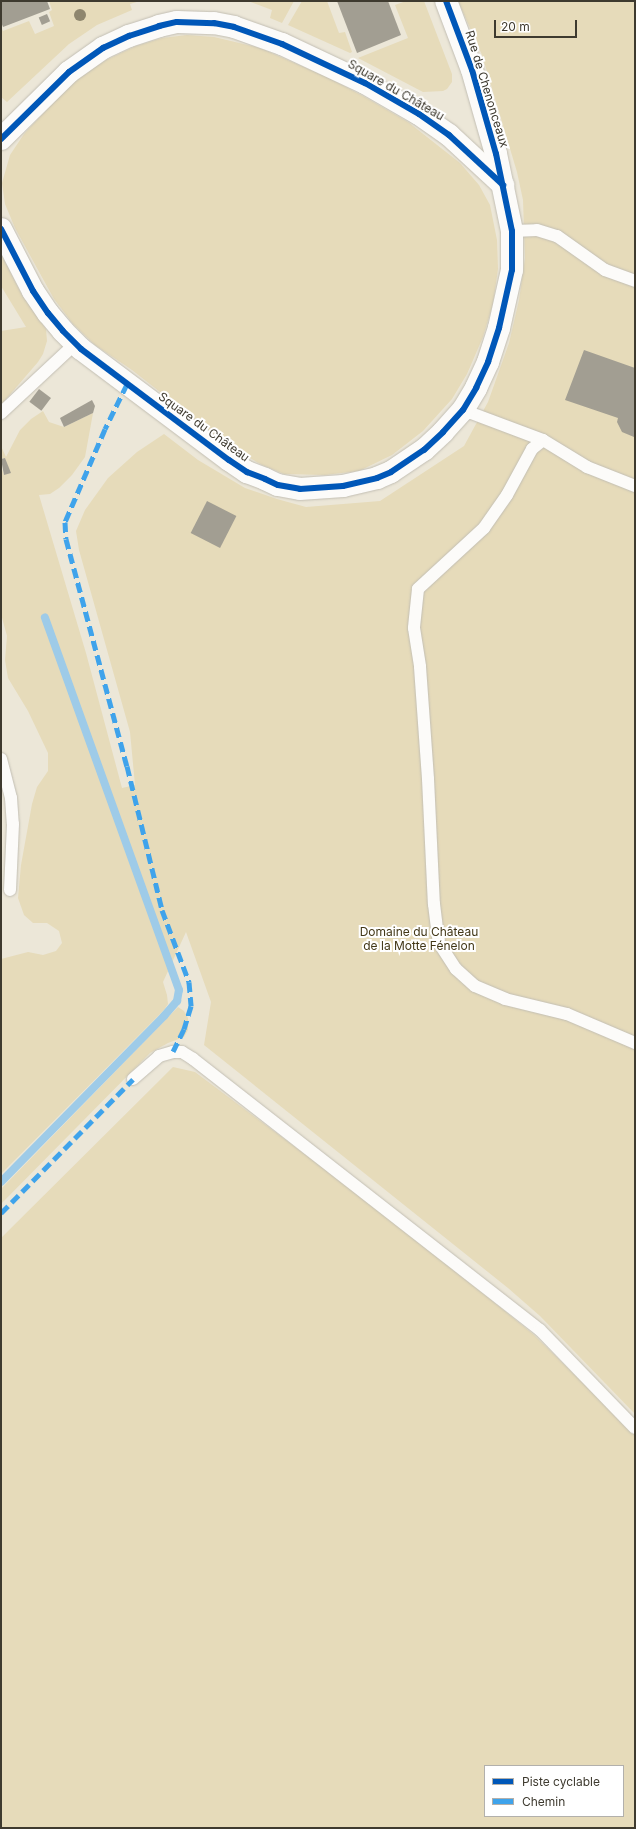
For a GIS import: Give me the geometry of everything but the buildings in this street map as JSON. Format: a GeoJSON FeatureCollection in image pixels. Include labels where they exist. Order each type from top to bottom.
{"type":"FeatureCollection","features":[{"type":"Feature","properties":{"kind":"street","name":"Rue de Chenonceaux"},"geometry":{"type":"LineString","coordinates":[[446,1],[472,70],[503,185]]}},
{"type":"Feature","properties":{"kind":"street","name":"Square du Château"},"geometry":{"type":"LineString","coordinates":[[1,139],[69,72],[103,48],[129,36],[177,22],[214,23],[234,27],[282,44],[365,83],[419,114],[449,135],[503,185],[512,230],[512,270],[499,328],[479,381],[462,410],[443,432],[424,450],[391,472],[377,478],[343,486],[300,489],[278,485],[247,472],[229,460],[76,343],[48,313],[22,272],[1,229]]}},
{"type":"Feature","properties":{"kind":"lane"},"geometry":{"type":"LineString","coordinates":[[512,230],[537,230],[557,236],[605,270],[635,281]]}},
{"type":"Feature","properties":{"kind":"lane"},"geometry":{"type":"LineString","coordinates":[[1,413],[76,343]]}},
{"type":"Feature","properties":{"kind":"lane"},"geometry":{"type":"LineString","coordinates":[[462,410],[543,440],[587,467],[635,486]]}},
{"type":"Feature","properties":{"kind":"lane"},"geometry":{"type":"LineString","coordinates":[[543,440],[532,449],[507,495],[484,528],[418,589],[414,628],[420,667],[428,771],[434,904],[439,943],[456,969],[475,986],[505,1000],[567,1014],[635,1043]]}},
{"type":"Feature","properties":{"kind":"lane"},"geometry":{"type":"LineString","coordinates":[[1,758],[11,798],[13,824],[10,890]]}},
{"type":"Feature","properties":{"kind":"lane"},"geometry":{"type":"LineString","coordinates":[[133,1080],[159,1056],[173,1052],[182,1052],[193,1059],[540,1330],[635,1428]]}},
{"type":"Feature","properties":{"kind":"green space"},"geometry":{"type":"Polygon","coordinates":[[[49,1],[140,1],[130,4],[132,10],[97,25],[69,44],[7,102],[1,97],[1,27],[3,31],[29,21],[35,34],[54,26],[49,12],[52,10],[49,1]]]}},
{"type":"Feature","properties":{"kind":"green space"},"geometry":{"type":"Polygon","coordinates":[[[248,1],[294,1],[282,23],[270,18],[272,10],[248,1]]]}},
{"type":"Feature","properties":{"kind":"green space"},"geometry":{"type":"Polygon","coordinates":[[[302,1],[327,1],[339,33],[345,32],[352,52],[350,53],[288,25],[302,1]]]}},
{"type":"Feature","properties":{"kind":"green space"},"geometry":{"type":"Polygon","coordinates":[[[406,1],[424,1],[452,74],[452,82],[447,89],[443,91],[423,92],[358,58],[408,38],[395,5],[406,1]]]}},
{"type":"Feature","properties":{"kind":"green space","name":"Domaine du Château de la Motte Fénelon"},"geometry":{"type":"Polygon","coordinates":[[[458,1],[635,1],[635,1414],[540,1316],[508,1288],[204,1045],[211,1002],[186,932],[163,982],[168,1004],[164,1010],[1,1174],[1,959],[28,952],[43,955],[56,951],[62,943],[59,931],[47,923],[33,923],[24,915],[18,898],[21,865],[32,804],[37,787],[48,771],[48,753],[28,711],[8,678],[5,660],[7,636],[1,614],[1,466],[4,475],[10,472],[5,458],[1,459],[1,446],[6,457],[20,430],[31,419],[43,411],[49,422],[64,427],[93,413],[85,457],[72,475],[59,488],[50,494],[39,495],[86,653],[122,788],[135,785],[130,732],[79,550],[76,531],[85,510],[108,478],[137,452],[164,434],[198,460],[245,488],[277,499],[306,507],[380,501],[464,446],[488,402],[509,343],[519,300],[525,258],[523,200],[517,172],[482,55],[458,1]]]}},
{"type":"Feature","properties":{"kind":"green space"},"geometry":{"type":"Polygon","coordinates":[[[187,35],[214,37],[260,48],[329,78],[363,96],[408,122],[460,163],[479,185],[490,205],[497,240],[498,269],[493,304],[483,337],[467,374],[452,399],[423,431],[392,455],[359,471],[325,475],[284,474],[262,465],[229,446],[132,370],[95,345],[73,324],[54,299],[15,228],[5,204],[2,183],[10,155],[24,134],[61,94],[84,74],[106,60],[136,46],[162,38],[187,35]]]}},
{"type":"Feature","properties":{"kind":"green space"},"geometry":{"type":"Polygon","coordinates":[[[1,254],[22,295],[46,329],[47,341],[43,354],[38,362],[1,405],[1,331],[26,327],[1,286],[1,254]]]}},
{"type":"Feature","properties":{"kind":"green space"},"geometry":{"type":"Polygon","coordinates":[[[178,1007],[184,1011],[188,1018],[188,1030],[184,1037],[168,1043],[150,1053],[1,1204],[1,1189],[178,1007]]]}},
{"type":"Feature","properties":{"kind":"green space"},"geometry":{"type":"Polygon","coordinates":[[[173,1067],[195,1072],[334,1176],[533,1334],[635,1434],[635,1828],[1,1828],[1,1238],[173,1067]]]}},
{"type":"Feature","properties":{"kind":"waterway"},"geometry":{"type":"LineString","coordinates":[[1,1182],[164,1016],[177,1001],[179,990],[45,617]]}},
{"type":"Feature","properties":{"kind":"marked path"},"geometry":{"type":"LineString","coordinates":[[127,384],[105,429],[65,522],[66,539],[127,766],[162,910],[189,982],[191,1006],[184,1029],[173,1052]]}},
{"type":"Feature","properties":{"kind":"marked path"},"geometry":{"type":"LineString","coordinates":[[1,1213],[133,1079]]}},
{"type":"Feature","properties":{"kind":"cycle path"},"geometry":{"type":"LineString","coordinates":[[1,229],[33,291],[48,313],[81,349],[247,472],[278,485],[300,489],[343,486],[377,478],[391,472],[424,450],[463,410],[476,388],[488,362],[499,328],[512,270],[512,231],[496,154],[472,70],[446,1]]}},
{"type":"Feature","properties":{"kind":"cycle path"},"geometry":{"type":"LineString","coordinates":[[1,139],[69,72],[103,48],[129,36],[159,26],[177,22],[214,23],[234,27],[282,44],[365,83],[419,114],[449,135],[503,185]]}}]}
